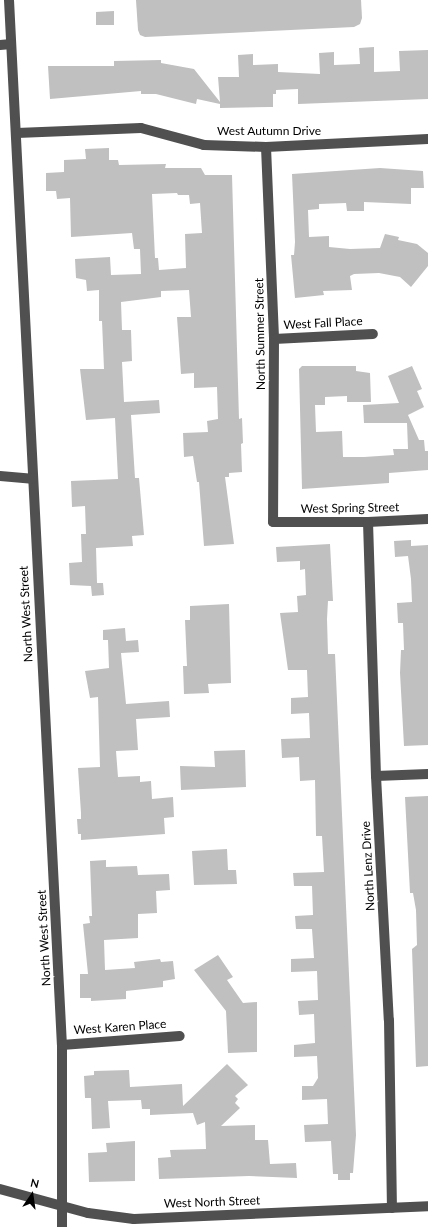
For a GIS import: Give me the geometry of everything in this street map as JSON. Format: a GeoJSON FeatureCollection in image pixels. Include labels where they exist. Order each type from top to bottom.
{"type":"FeatureCollection","features":[{"type":"Feature","properties":{"kind":"street","name":"North West Street"},"geometry":{"type":"LineString","coordinates":[[9,0],[17,133],[32,478],[62,1044],[62,1227]]}},
{"type":"Feature","properties":{"kind":"street"},"geometry":{"type":"LineString","coordinates":[[0,45],[11,44]]}},
{"type":"Feature","properties":{"kind":"street","name":"West Autumn Drive"},"geometry":{"type":"LineString","coordinates":[[17,133],[141,128],[204,145],[266,147],[428,139]]}},
{"type":"Feature","properties":{"kind":"street","name":"North Summer Street"},"geometry":{"type":"LineString","coordinates":[[266,147],[274,339],[273,522]]}},
{"type":"Feature","properties":{"kind":"street","name":"West Fall Place"},"geometry":{"type":"LineString","coordinates":[[274,339],[373,334]]}},
{"type":"Feature","properties":{"kind":"street"},"geometry":{"type":"LineString","coordinates":[[0,476],[32,478]]}},
{"type":"Feature","properties":{"kind":"street","name":"West Spring Street"},"geometry":{"type":"LineString","coordinates":[[273,522],[368,522],[428,519]]}},
{"type":"Feature","properties":{"kind":"street","name":"North Lenz Drive"},"geometry":{"type":"LineString","coordinates":[[368,522],[376,776],[389,1020],[392,1208]]}},
{"type":"Feature","properties":{"kind":"street"},"geometry":{"type":"LineString","coordinates":[[376,776],[428,774]]}},
{"type":"Feature","properties":{"kind":"street","name":"West Karen Place"},"geometry":{"type":"LineString","coordinates":[[62,1044],[180,1036]]}},
{"type":"Feature","properties":{"kind":"street","name":"West North Street"},"geometry":{"type":"LineString","coordinates":[[0,1189],[88,1213],[134,1219],[428,1206]]}},
{"type":"Feature","properties":{"kind":"building"},"geometry":{"type":"Polygon","coordinates":[[[136,0],[361,0],[362,18],[360,24],[354,27],[145,37],[140,35],[138,30],[136,0]]]}},
{"type":"Feature","properties":{"kind":"building"},"geometry":{"type":"Polygon","coordinates":[[[114,11],[114,25],[96,25],[96,12],[114,11]]]}},
{"type":"Feature","properties":{"kind":"building"},"geometry":{"type":"Polygon","coordinates":[[[374,47],[374,72],[400,71],[399,51],[428,50],[428,99],[298,104],[298,89],[276,90],[276,94],[273,94],[273,107],[220,108],[220,104],[197,99],[196,104],[156,94],[141,94],[141,91],[50,99],[48,66],[114,66],[114,61],[161,60],[161,63],[194,69],[220,102],[218,77],[239,77],[238,55],[253,54],[253,65],[278,64],[278,72],[320,74],[319,53],[334,52],[334,65],[360,64],[359,48],[374,47]]]}},
{"type":"Feature","properties":{"kind":"building"},"geometry":{"type":"Polygon","coordinates":[[[109,148],[109,160],[118,160],[119,165],[166,164],[165,168],[201,168],[205,175],[232,175],[239,419],[242,418],[243,443],[241,444],[242,472],[229,473],[229,477],[225,477],[234,544],[204,546],[199,482],[197,482],[193,456],[184,457],[183,433],[208,432],[207,421],[218,419],[217,387],[194,388],[194,373],[181,374],[177,317],[191,317],[189,290],[161,291],[161,297],[121,302],[122,330],[131,330],[132,361],[122,362],[124,402],[159,400],[160,413],[131,415],[135,478],[139,478],[144,535],[132,536],[133,546],[96,548],[97,583],[103,583],[104,595],[92,596],[91,586],[70,585],[69,563],[82,562],[81,534],[86,534],[85,506],[72,507],[71,481],[118,479],[115,418],[86,420],[80,369],[104,369],[102,321],[99,321],[99,290],[87,291],[86,280],[76,278],[75,259],[110,257],[111,275],[141,274],[140,249],[134,249],[132,233],[71,237],[70,198],[57,199],[56,191],[46,191],[46,173],[64,172],[64,160],[86,159],[85,149],[109,148]],[[177,193],[152,194],[155,258],[158,258],[159,270],[186,268],[185,234],[202,233],[200,203],[190,204],[189,195],[178,195],[177,193]]]}},
{"type":"Feature","properties":{"kind":"building"},"geometry":{"type":"Polygon","coordinates":[[[380,168],[423,171],[424,188],[411,188],[411,204],[364,202],[364,211],[347,211],[346,203],[319,204],[319,209],[308,210],[309,237],[329,236],[329,247],[350,249],[380,248],[385,234],[399,237],[398,240],[417,244],[428,253],[428,266],[411,287],[400,277],[379,273],[354,274],[350,276],[352,290],[323,291],[324,295],[295,298],[291,255],[294,255],[295,242],[292,174],[380,168]]]}},
{"type":"Feature","properties":{"kind":"building"},"geometry":{"type":"Polygon","coordinates":[[[302,366],[356,366],[356,371],[370,373],[371,402],[347,402],[347,396],[325,397],[325,405],[315,405],[316,432],[342,431],[343,457],[364,457],[394,455],[393,449],[408,449],[407,423],[364,423],[363,405],[399,403],[388,376],[412,366],[422,389],[417,391],[424,407],[408,415],[419,440],[424,440],[425,451],[428,451],[428,470],[389,473],[389,483],[302,489],[299,369],[302,366]]]}},
{"type":"Feature","properties":{"kind":"building"},"geometry":{"type":"Polygon","coordinates":[[[411,540],[411,546],[428,545],[428,745],[404,746],[400,673],[401,650],[404,650],[403,623],[398,623],[397,603],[412,602],[411,579],[408,556],[395,557],[394,541],[411,540]]]}},
{"type":"Feature","properties":{"kind":"building"},"geometry":{"type":"Polygon","coordinates":[[[330,544],[333,601],[328,601],[328,654],[335,654],[356,1135],[353,1173],[350,1173],[350,1180],[338,1180],[338,1174],[333,1174],[331,1141],[305,1142],[304,1125],[328,1124],[327,1099],[302,1100],[302,1086],[313,1086],[318,1078],[317,1056],[294,1057],[294,1045],[315,1043],[314,1014],[299,1015],[298,1001],[318,1000],[317,971],[291,972],[291,959],[314,958],[312,929],[296,929],[295,916],[313,915],[312,886],[294,886],[293,873],[324,872],[322,836],[316,836],[315,780],[300,781],[299,757],[282,758],[281,739],[310,738],[309,713],[291,714],[291,698],[308,697],[307,670],[288,670],[280,613],[298,612],[297,596],[306,595],[305,569],[300,570],[300,561],[277,562],[276,547],[330,544]]]}},
{"type":"Feature","properties":{"kind":"building"},"geometry":{"type":"Polygon","coordinates":[[[229,604],[231,683],[208,684],[209,693],[184,694],[183,666],[187,666],[185,620],[190,620],[190,606],[229,604]]]}},
{"type":"Feature","properties":{"kind":"building"},"geometry":{"type":"Polygon","coordinates":[[[125,628],[126,641],[138,640],[139,652],[121,653],[126,704],[169,701],[170,717],[136,719],[138,750],[116,751],[118,777],[140,776],[140,782],[151,781],[152,799],[173,797],[174,817],[164,818],[165,834],[81,840],[81,834],[78,834],[77,819],[81,819],[78,768],[100,767],[98,697],[90,698],[85,671],[109,668],[108,640],[103,640],[103,630],[125,628]]]}},
{"type":"Feature","properties":{"kind":"building"},"geometry":{"type":"Polygon","coordinates":[[[245,750],[246,787],[181,790],[180,766],[215,767],[214,751],[245,750]]]}},
{"type":"Feature","properties":{"kind":"building"},"geometry":{"type":"Polygon","coordinates":[[[428,796],[428,1066],[416,1067],[412,949],[417,945],[416,910],[413,893],[410,893],[405,797],[428,796]]]}},
{"type":"Feature","properties":{"kind":"building"},"geometry":{"type":"Polygon","coordinates":[[[227,849],[228,870],[236,870],[237,884],[194,885],[192,851],[227,849]]]}},
{"type":"Feature","properties":{"kind":"building"},"geometry":{"type":"Polygon","coordinates":[[[106,860],[106,867],[137,866],[138,875],[169,874],[170,890],[156,891],[157,913],[138,914],[138,938],[104,940],[105,970],[135,968],[134,962],[160,959],[161,962],[173,961],[175,979],[163,981],[163,987],[126,991],[126,999],[91,1001],[91,998],[80,998],[80,974],[88,974],[83,924],[90,923],[89,916],[92,916],[90,861],[106,860]]]}},
{"type":"Feature","properties":{"kind":"building"},"geometry":{"type":"Polygon","coordinates":[[[218,955],[233,977],[227,980],[243,1003],[257,1002],[257,1052],[228,1053],[226,1011],[194,970],[218,955]]]}},
{"type":"Feature","properties":{"kind":"building"},"geometry":{"type":"Polygon","coordinates":[[[227,1064],[248,1085],[235,1096],[238,1099],[235,1103],[240,1108],[221,1126],[255,1125],[255,1140],[268,1140],[270,1164],[296,1163],[297,1178],[249,1176],[159,1179],[158,1158],[171,1157],[170,1150],[206,1149],[205,1122],[197,1125],[193,1113],[150,1115],[150,1109],[142,1109],[141,1100],[108,1101],[110,1128],[92,1129],[91,1098],[85,1098],[84,1076],[94,1075],[94,1071],[129,1070],[130,1087],[182,1084],[183,1106],[227,1064]]]}},
{"type":"Feature","properties":{"kind":"building"},"geometry":{"type":"Polygon","coordinates":[[[135,1141],[135,1181],[89,1182],[88,1153],[107,1152],[106,1143],[135,1141]]]}}]}
